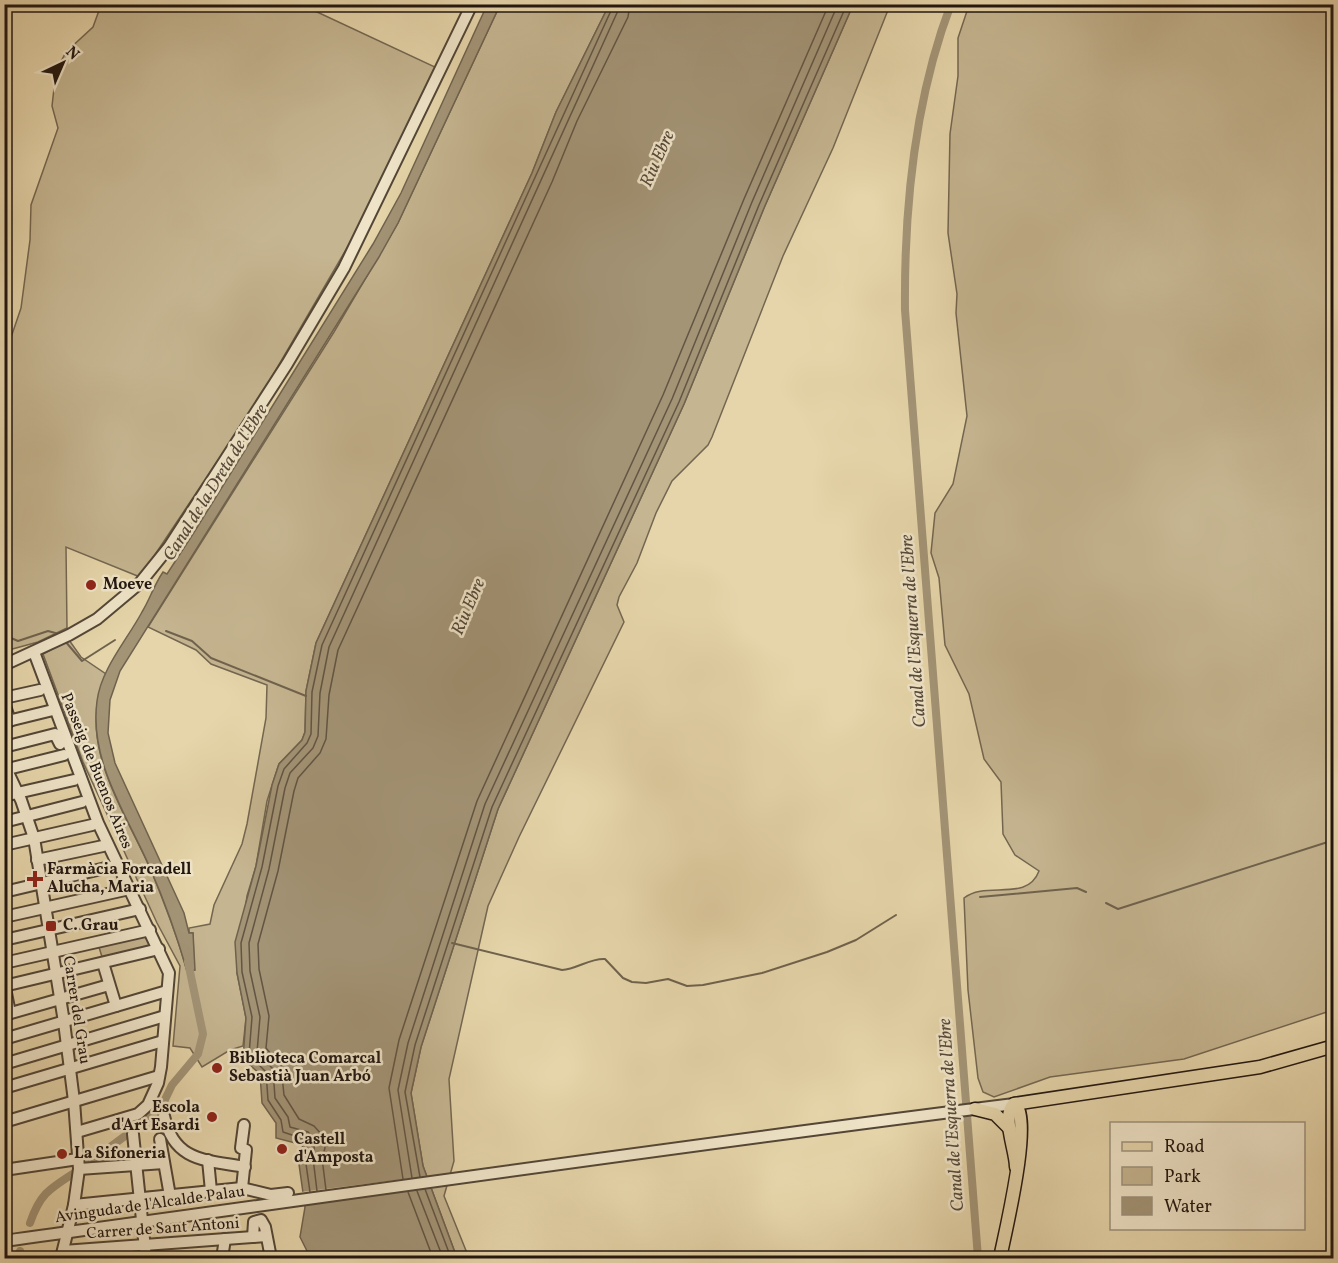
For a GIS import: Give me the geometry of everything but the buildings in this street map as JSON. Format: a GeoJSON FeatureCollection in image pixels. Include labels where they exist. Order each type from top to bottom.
{"type":"FeatureCollection","features":[{"type":"Feature","properties":{"kind":"main road"},"geometry":{"type":"LineString","coordinates":[[1000,1258],[1013,1199],[1016,1167],[1014,1122],[1009,1109],[1014,1104],[1260,1067],[1334,1046]]}},
{"type":"Feature","properties":{"kind":"main road"},"geometry":{"type":"LineString","coordinates":[[1014,1122],[1035,1107],[1054,1098]]}},
{"type":"Feature","properties":{"kind":"main road"},"geometry":{"type":"LineString","coordinates":[[974,1109],[1014,1122]]}},
{"type":"Feature","properties":{"kind":"street"},"geometry":{"type":"LineString","coordinates":[[4,665],[85,627],[140,583],[194,511],[344,268],[472,4]]}},
{"type":"Feature","properties":{"kind":"street","name":"Passeig de Buenos Aires"},"geometry":{"type":"LineString","coordinates":[[34,652],[67,753],[98,823],[168,966],[159,1076],[148,1105],[138,1114],[76,1132]]}},
{"type":"Feature","properties":{"kind":"street"},"geometry":{"type":"LineString","coordinates":[[4,698],[40,690]]}},
{"type":"Feature","properties":{"kind":"street"},"geometry":{"type":"LineString","coordinates":[[4,703],[7,722],[53,710]]}},
{"type":"Feature","properties":{"kind":"street"},"geometry":{"type":"LineString","coordinates":[[4,747],[55,734],[62,749],[67,753]]}},
{"type":"Feature","properties":{"kind":"street"},"geometry":{"type":"LineString","coordinates":[[5,768],[67,753]]}},
{"type":"Feature","properties":{"kind":"street","name":"Carrer del Grau"},"geometry":{"type":"LineString","coordinates":[[5,768],[18,793],[34,838],[64,1022],[74,1101],[79,1164],[74,1205],[62,1255]]}},
{"type":"Feature","properties":{"kind":"street"},"geometry":{"type":"LineString","coordinates":[[4,796],[74,780]]}},
{"type":"Feature","properties":{"kind":"street"},"geometry":{"type":"LineString","coordinates":[[4,822],[82,802]]}},
{"type":"Feature","properties":{"kind":"street"},"geometry":{"type":"LineString","coordinates":[[4,845],[92,825]]}},
{"type":"Feature","properties":{"kind":"street"},"geometry":{"type":"LineString","coordinates":[[37,860],[103,846]]}},
{"type":"Feature","properties":{"kind":"street"},"geometry":{"type":"LineString","coordinates":[[4,892],[114,866]]}},
{"type":"Feature","properties":{"kind":"street"},"geometry":{"type":"LineString","coordinates":[[4,917],[125,890]]}},
{"type":"Feature","properties":{"kind":"street"},"geometry":{"type":"LineString","coordinates":[[4,940],[140,909]]}},
{"type":"Feature","properties":{"kind":"street"},"geometry":{"type":"LineString","coordinates":[[4,963],[150,930]]}},
{"type":"Feature","properties":{"kind":"street"},"geometry":{"type":"LineString","coordinates":[[109,985],[7,1014],[5,985],[159,949]]}},
{"type":"Feature","properties":{"kind":"street"},"geometry":{"type":"LineString","coordinates":[[103,963],[116,1006]]}},
{"type":"Feature","properties":{"kind":"street"},"geometry":{"type":"LineString","coordinates":[[4,1039],[167,991]]}},
{"type":"Feature","properties":{"kind":"street"},"geometry":{"type":"LineString","coordinates":[[4,1064],[165,1016]]}},
{"type":"Feature","properties":{"kind":"street"},"geometry":{"type":"LineString","coordinates":[[4,1088],[163,1041]]}},
{"type":"Feature","properties":{"kind":"street"},"geometry":{"type":"LineString","coordinates":[[4,1122],[159,1076]]}},
{"type":"Feature","properties":{"kind":"street"},"geometry":{"type":"LineString","coordinates":[[74,1205],[242,1188],[271,1195],[296,1196],[452,1179],[1014,1104]]}},
{"type":"Feature","properties":{"kind":"street"},"geometry":{"type":"LineString","coordinates":[[164,1116],[171,1139],[190,1155],[245,1167]]}},
{"type":"Feature","properties":{"kind":"street"},"geometry":{"type":"LineString","coordinates":[[242,1188],[246,1150],[241,1148],[244,1125]]}},
{"type":"Feature","properties":{"kind":"street"},"geometry":{"type":"LineString","coordinates":[[133,1134],[146,1258]]}},
{"type":"Feature","properties":{"kind":"street"},"geometry":{"type":"LineString","coordinates":[[160,1139],[170,1196]]}},
{"type":"Feature","properties":{"kind":"street"},"geometry":{"type":"LineString","coordinates":[[208,1160],[211,1191]]}},
{"type":"Feature","properties":{"kind":"street"},"geometry":{"type":"LineString","coordinates":[[4,1170],[79,1164],[136,1166],[164,1163]]}},
{"type":"Feature","properties":{"kind":"street","name":"Avinguda de l'Alcalde Palau"},"geometry":{"type":"LineString","coordinates":[[4,1241],[141,1223],[296,1196]]}},
{"type":"Feature","properties":{"kind":"street"},"geometry":{"type":"LineString","coordinates":[[253,1237],[252,1228],[258,1220],[263,1222],[271,1258]]}},
{"type":"Feature","properties":{"kind":"street","name":"Carrer de Sant Antoni"},"geometry":{"type":"LineString","coordinates":[[62,1255],[140,1244],[144,1247],[266,1236]]}},
{"type":"Feature","properties":{"kind":"street"},"geometry":{"type":"LineString","coordinates":[[222,1258],[225,1239]]}},
{"type":"Feature","properties":{"kind":"green space"},"geometry":{"type":"Polygon","coordinates":[[[300,4],[435,67],[358,229],[259,399],[140,577],[66,547],[67,628],[38,642],[5,651],[5,355],[21,308],[30,240],[31,205],[58,128],[52,106],[56,71],[66,52],[93,27],[101,5],[300,4]]]}},
{"type":"Feature","properties":{"kind":"green space"},"geometry":{"type":"Polygon","coordinates":[[[500,5],[609,5],[556,112],[532,173],[316,643],[306,691],[305,732],[302,740],[279,764],[267,801],[256,866],[247,896],[237,973],[246,1018],[243,1046],[230,1050],[202,1067],[190,1048],[173,1046],[180,966],[157,923],[83,762],[43,654],[69,640],[81,657],[106,674],[98,699],[96,724],[99,749],[106,774],[150,868],[187,971],[194,970],[193,933],[189,933],[189,928],[210,924],[214,905],[242,844],[266,718],[267,685],[211,664],[196,650],[148,627],[334,332],[398,223],[500,5]]]}},
{"type":"Feature","properties":{"kind":"green space"},"geometry":{"type":"Polygon","coordinates":[[[853,5],[890,5],[833,148],[783,256],[712,437],[708,445],[672,481],[656,513],[637,563],[619,597],[617,605],[624,622],[519,837],[488,906],[449,1079],[454,1161],[444,1196],[469,1258],[457,1258],[423,1166],[411,1093],[421,1047],[498,809],[684,404],[764,208],[853,5]]]}},
{"type":"Feature","properties":{"kind":"green space"},"geometry":{"type":"Polygon","coordinates":[[[969,5],[1334,5],[1333,1010],[1184,1059],[1050,1077],[994,1097],[983,1092],[978,1078],[968,990],[964,898],[983,891],[1016,889],[1025,886],[1033,881],[1039,871],[1015,855],[1003,834],[1001,782],[984,759],[969,694],[945,645],[939,578],[931,553],[935,513],[953,484],[967,416],[956,313],[957,294],[948,233],[950,134],[958,76],[958,38],[969,5]]]}},
{"type":"Feature","properties":{"kind":"green space"},"geometry":{"type":"Polygon","coordinates":[[[148,933],[155,947],[103,960],[98,944],[148,933]]]}},
{"type":"Feature","properties":{"kind":"water"},"geometry":{"type":"Polygon","coordinates":[[[487,5],[500,5],[398,223],[120,671],[110,700],[108,733],[115,763],[184,913],[189,933],[193,933],[195,970],[187,971],[161,894],[104,767],[96,724],[99,689],[109,666],[145,607],[163,572],[167,574],[193,534],[373,244],[401,193],[487,5]]]}},
{"type":"Feature","properties":{"kind":"water","name":"Riu Ebre"},"geometry":{"type":"Polygon","coordinates":[[[609,5],[853,5],[764,208],[684,404],[498,809],[421,1047],[411,1093],[423,1166],[457,1258],[305,1258],[308,1253],[300,1237],[305,1207],[298,1157],[303,1145],[276,1138],[276,1123],[262,1103],[260,1074],[243,1059],[246,1018],[237,973],[235,942],[256,866],[272,785],[279,764],[302,740],[305,732],[306,691],[316,643],[532,173],[556,112],[609,5]]]}},
{"type":"Feature","properties":{"kind":"pier"},"geometry":{"type":"Polygon","coordinates":[[[429,1176],[434,1188],[302,1205],[301,1192],[429,1176]]]}},
{"type":"Feature","properties":{"kind":"waterway","name":"Canal de l'Esquerra de l'Ebre"},"geometry":{"type":"LineString","coordinates":[[951,4],[928,78],[914,155],[909,193],[905,310],[978,1258]]}},
{"type":"Feature","properties":{"kind":"waterway"},"geometry":{"type":"LineString","coordinates":[[4,635],[18,641],[48,631],[59,634]]}},
{"type":"Feature","properties":{"kind":"waterway"},"geometry":{"type":"LineString","coordinates":[[166,631],[192,641],[211,658],[306,696]]}},
{"type":"Feature","properties":{"kind":"waterway"},"geometry":{"type":"LineString","coordinates":[[65,641],[82,661],[115,640]]}},
{"type":"Feature","properties":{"kind":"waterway"},"geometry":{"type":"LineString","coordinates":[[1106,903],[1118,909],[1334,840]]}},
{"type":"Feature","properties":{"kind":"waterway"},"geometry":{"type":"LineString","coordinates":[[980,897],[1077,888],[1086,892]]}},
{"type":"Feature","properties":{"kind":"waterway"},"geometry":{"type":"LineString","coordinates":[[452,943],[562,970],[605,959],[623,978],[632,982],[646,983],[668,979],[687,986],[703,985],[762,973],[827,952],[856,940],[896,915]]}},
{"type":"Feature","properties":{"kind":"waterway","name":"Canal de la Dreta de l'Ebre"},"geometry":{"type":"LineString","coordinates":[[90,1162],[160,1110],[172,1085],[198,1054],[203,1034],[188,962]]}},
{"type":"Feature","properties":{"kind":"waterway","name":"Canal de la Dreta de l'Ebre"},"geometry":{"type":"LineString","coordinates":[[30,1223],[46,1193],[74,1173]]}},
{"type":"Feature","properties":{"kind":"waterway","name":"Canal de la Dreta de l'Ebre"},"geometry":{"type":"LineString","coordinates":[[17,1258],[20,1251]]}},
{"type":"Feature","properties":{"kind":"place","name":"Moeve"},"geometry":{"type":"Point","coordinates":[91,585]}},
{"type":"Feature","properties":{"kind":"place","name":"Farmàcia Forcadell Alucha, Maria"},"geometry":{"type":"Point","coordinates":[35,879]}},
{"type":"Feature","properties":{"kind":"place","name":"C. Grau"},"geometry":{"type":"Point","coordinates":[51,926]}},
{"type":"Feature","properties":{"kind":"place","name":"Biblioteca Comarcal Sebastià Juan Arbó"},"geometry":{"type":"Point","coordinates":[217,1068]}},
{"type":"Feature","properties":{"kind":"place","name":"Escola d'Art Esardi"},"geometry":{"type":"Point","coordinates":[212,1117]}},
{"type":"Feature","properties":{"kind":"place","name":"Castell d'Amposta"},"geometry":{"type":"Point","coordinates":[282,1149]}},
{"type":"Feature","properties":{"kind":"place","name":"La Sifoneria"},"geometry":{"type":"Point","coordinates":[62,1154]}}]}
